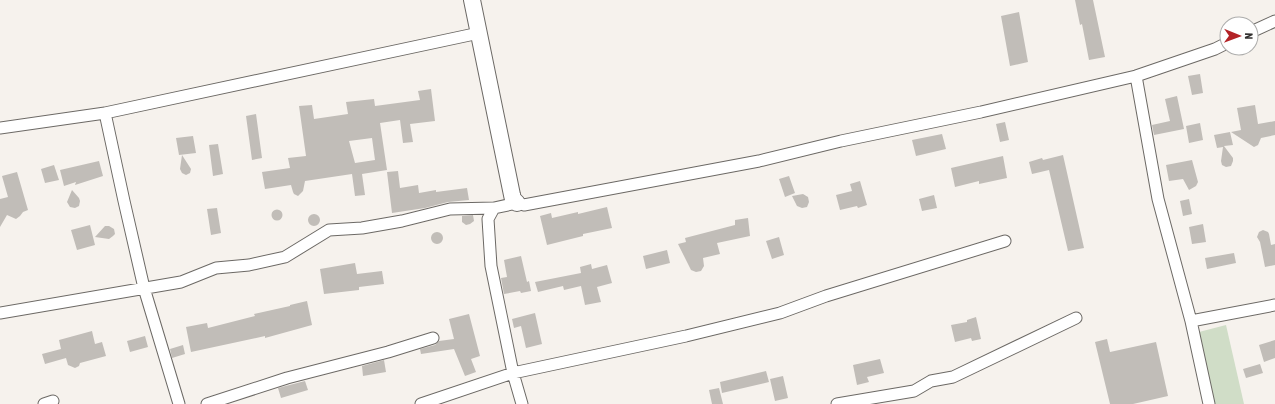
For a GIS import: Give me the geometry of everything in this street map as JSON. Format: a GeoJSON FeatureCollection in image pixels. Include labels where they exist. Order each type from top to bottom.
{"type":"FeatureCollection","features":[{"type":"Feature","properties":{"kind":"street"},"geometry":{"type":"LineString","coordinates":[[472,0],[512,195],[513,199],[517,203]]}},
{"type":"Feature","properties":{"kind":"street"},"geometry":{"type":"LineString","coordinates":[[1259,28],[1275,21]]}},
{"type":"Feature","properties":{"kind":"street"},"geometry":{"type":"LineString","coordinates":[[0,128],[105,112],[479,33]]}},
{"type":"Feature","properties":{"kind":"street"},"geometry":{"type":"LineString","coordinates":[[0,313],[180,282],[216,268],[249,265],[284,257],[329,230],[362,228],[402,221],[450,209],[494,208],[517,203],[524,205],[759,161],[841,141],[981,112],[1136,76],[1219,47]]}},
{"type":"Feature","properties":{"kind":"street"},"geometry":{"type":"LineString","coordinates":[[1136,76],[1158,199],[1191,321],[1209,404]]}},
{"type":"Feature","properties":{"kind":"street"},"geometry":{"type":"LineString","coordinates":[[105,112],[144,288],[179,404]]}},
{"type":"Feature","properties":{"kind":"street"},"geometry":{"type":"LineString","coordinates":[[494,208],[488,219],[491,266],[513,373],[522,404]]}},
{"type":"Feature","properties":{"kind":"street"},"geometry":{"type":"LineString","coordinates":[[421,404],[513,373],[686,336],[780,313],[826,296],[1005,241]]}},
{"type":"Feature","properties":{"kind":"street"},"geometry":{"type":"LineString","coordinates":[[1191,321],[1275,305]]}},
{"type":"Feature","properties":{"kind":"street"},"geometry":{"type":"LineString","coordinates":[[837,404],[914,391],[931,381],[953,377],[1076,318]]}},
{"type":"Feature","properties":{"kind":"street"},"geometry":{"type":"LineString","coordinates":[[207,404],[287,378],[388,352],[433,338]]}},
{"type":"Feature","properties":{"kind":"green space"},"geometry":{"type":"Polygon","coordinates":[[[1226,325],[1244,404],[1214,404],[1199,332],[1226,325]]]}},
{"type":"Feature","properties":{"kind":"building"},"geometry":{"type":"Polygon","coordinates":[[[1075,0],[1093,0],[1105,57],[1089,60],[1082,24],[1080,25],[1075,0]]]}},
{"type":"Feature","properties":{"kind":"building"},"geometry":{"type":"Polygon","coordinates":[[[1019,12],[1028,62],[1010,66],[1001,16],[1019,12]]]}},
{"type":"Feature","properties":{"kind":"building"},"geometry":{"type":"Polygon","coordinates":[[[1200,74],[1203,93],[1192,95],[1188,76],[1200,74]]]}},
{"type":"Feature","properties":{"kind":"building"},"geometry":{"type":"Polygon","coordinates":[[[431,89],[435,121],[410,124],[413,142],[403,143],[400,120],[380,123],[387,170],[362,174],[365,195],[355,196],[352,174],[305,181],[303,191],[298,196],[294,194],[291,185],[265,189],[262,172],[290,168],[288,158],[306,156],[299,106],[312,105],[314,119],[348,114],[346,102],[374,99],[375,106],[420,100],[418,91],[431,89]],[[372,138],[349,141],[355,163],[375,160],[372,138]]]}},
{"type":"Feature","properties":{"kind":"building"},"geometry":{"type":"Polygon","coordinates":[[[1177,96],[1184,129],[1154,135],[1152,125],[1170,121],[1165,99],[1177,96]]]}},
{"type":"Feature","properties":{"kind":"building"},"geometry":{"type":"Polygon","coordinates":[[[1255,105],[1258,124],[1275,121],[1275,135],[1261,138],[1258,145],[1254,147],[1231,132],[1241,130],[1237,108],[1255,105]]]}},
{"type":"Feature","properties":{"kind":"building"},"geometry":{"type":"Polygon","coordinates":[[[256,114],[262,158],[252,160],[246,116],[256,114]]]}},
{"type":"Feature","properties":{"kind":"building"},"geometry":{"type":"Polygon","coordinates":[[[1005,122],[1009,140],[1000,142],[996,124],[1005,122]]]}},
{"type":"Feature","properties":{"kind":"building"},"geometry":{"type":"Polygon","coordinates":[[[1200,123],[1203,140],[1189,143],[1186,126],[1200,123]]]}},
{"type":"Feature","properties":{"kind":"building"},"geometry":{"type":"Polygon","coordinates":[[[1230,132],[1233,145],[1224,146],[1233,158],[1233,161],[1231,166],[1226,167],[1222,165],[1221,161],[1223,147],[1217,148],[1214,135],[1230,132]]]}},
{"type":"Feature","properties":{"kind":"building"},"geometry":{"type":"Polygon","coordinates":[[[942,134],[946,149],[916,156],[912,140],[942,134]]]}},
{"type":"Feature","properties":{"kind":"building"},"geometry":{"type":"Polygon","coordinates":[[[193,136],[196,153],[179,155],[176,138],[193,136]]]}},
{"type":"Feature","properties":{"kind":"building"},"geometry":{"type":"Polygon","coordinates":[[[218,144],[223,174],[213,176],[209,145],[218,144]]]}},
{"type":"Feature","properties":{"kind":"building"},"geometry":{"type":"Polygon","coordinates":[[[182,155],[191,169],[190,173],[186,175],[182,173],[180,169],[182,155]]]}},
{"type":"Feature","properties":{"kind":"building"},"geometry":{"type":"Polygon","coordinates":[[[1063,155],[1084,248],[1068,251],[1049,170],[1032,174],[1029,162],[1042,158],[1043,160],[1063,155]]]}},
{"type":"Feature","properties":{"kind":"building"},"geometry":{"type":"Polygon","coordinates":[[[1003,156],[1007,178],[979,184],[979,181],[955,187],[951,168],[1003,156]]]}},
{"type":"Feature","properties":{"kind":"building"},"geometry":{"type":"Polygon","coordinates":[[[1192,160],[1198,182],[1196,186],[1189,190],[1183,179],[1169,181],[1166,165],[1192,160]]]}},
{"type":"Feature","properties":{"kind":"building"},"geometry":{"type":"Polygon","coordinates":[[[99,161],[103,176],[75,185],[76,182],[64,186],[60,170],[99,161]]]}},
{"type":"Feature","properties":{"kind":"building"},"geometry":{"type":"Polygon","coordinates":[[[54,165],[59,180],[45,183],[41,169],[54,165]]]}},
{"type":"Feature","properties":{"kind":"building"},"geometry":{"type":"Polygon","coordinates":[[[398,171],[400,188],[418,185],[419,193],[436,190],[436,192],[467,188],[469,200],[448,202],[425,208],[392,213],[387,172],[398,171]]]}},
{"type":"Feature","properties":{"kind":"building"},"geometry":{"type":"Polygon","coordinates":[[[17,172],[28,210],[23,212],[16,219],[7,215],[0,227],[0,199],[8,197],[2,176],[17,172]]]}},
{"type":"Feature","properties":{"kind":"building"},"geometry":{"type":"Polygon","coordinates":[[[789,176],[795,193],[785,197],[779,179],[789,176]]]}},
{"type":"Feature","properties":{"kind":"building"},"geometry":{"type":"Polygon","coordinates":[[[860,181],[867,205],[858,208],[857,206],[840,210],[836,195],[852,191],[850,184],[860,181]]]}},
{"type":"Feature","properties":{"kind":"building"},"geometry":{"type":"Polygon","coordinates":[[[72,190],[80,201],[79,206],[75,208],[70,207],[67,202],[72,190]]]}},
{"type":"Feature","properties":{"kind":"building"},"geometry":{"type":"Polygon","coordinates":[[[803,194],[808,197],[809,202],[807,207],[802,208],[797,206],[792,196],[803,194]]]}},
{"type":"Feature","properties":{"kind":"building"},"geometry":{"type":"Polygon","coordinates":[[[934,195],[937,208],[922,211],[919,199],[934,195]]]}},
{"type":"Feature","properties":{"kind":"building"},"geometry":{"type":"Polygon","coordinates":[[[1189,199],[1192,214],[1183,216],[1180,201],[1189,199]]]}},
{"type":"Feature","properties":{"kind":"building"},"geometry":{"type":"Polygon","coordinates":[[[607,207],[612,228],[583,234],[583,236],[547,245],[540,216],[551,213],[552,218],[607,207]]]}},
{"type":"Feature","properties":{"kind":"building"},"geometry":{"type":"Polygon","coordinates":[[[217,208],[221,233],[211,235],[207,209],[217,208]]]}},
{"type":"Feature","properties":{"kind":"building"},"geometry":{"type":"Polygon","coordinates":[[[277,209],[281,211],[283,215],[281,219],[277,221],[273,219],[271,215],[273,211],[277,209]]]}},
{"type":"Feature","properties":{"kind":"building"},"geometry":{"type":"Polygon","coordinates":[[[316,214],[319,215],[319,225],[312,226],[309,225],[308,218],[309,215],[316,214]]]}},
{"type":"Feature","properties":{"kind":"building"},"geometry":{"type":"Polygon","coordinates":[[[473,215],[474,221],[470,224],[466,225],[462,222],[462,216],[473,215]]]}},
{"type":"Feature","properties":{"kind":"building"},"geometry":{"type":"Polygon","coordinates":[[[748,218],[750,236],[717,243],[720,254],[703,258],[704,266],[701,271],[696,272],[691,270],[678,244],[686,242],[685,238],[735,225],[735,220],[748,218]]]}},
{"type":"Feature","properties":{"kind":"building"},"geometry":{"type":"Polygon","coordinates":[[[1203,224],[1206,242],[1192,244],[1189,227],[1203,224]]]}},
{"type":"Feature","properties":{"kind":"building"},"geometry":{"type":"Polygon","coordinates":[[[90,225],[95,245],[77,250],[71,230],[90,225]]]}},
{"type":"Feature","properties":{"kind":"building"},"geometry":{"type":"Polygon","coordinates":[[[105,226],[109,226],[114,229],[115,234],[109,239],[95,237],[105,226]]]}},
{"type":"Feature","properties":{"kind":"building"},"geometry":{"type":"Polygon","coordinates":[[[1263,230],[1268,232],[1271,245],[1275,244],[1275,265],[1265,267],[1260,242],[1257,237],[1259,232],[1263,230]]]}},
{"type":"Feature","properties":{"kind":"building"},"geometry":{"type":"Polygon","coordinates":[[[439,232],[442,233],[442,243],[435,244],[432,243],[431,236],[432,233],[439,232]]]}},
{"type":"Feature","properties":{"kind":"building"},"geometry":{"type":"Polygon","coordinates":[[[779,237],[784,255],[772,259],[766,241],[779,237]]]}},
{"type":"Feature","properties":{"kind":"building"},"geometry":{"type":"Polygon","coordinates":[[[667,250],[670,263],[646,269],[643,256],[667,250]]]}},
{"type":"Feature","properties":{"kind":"building"},"geometry":{"type":"Polygon","coordinates":[[[1234,253],[1236,263],[1207,269],[1205,258],[1234,253]]]}},
{"type":"Feature","properties":{"kind":"building"},"geometry":{"type":"Polygon","coordinates":[[[521,256],[527,282],[529,281],[531,291],[521,293],[520,291],[504,294],[501,278],[507,277],[504,260],[521,256]]]}},
{"type":"Feature","properties":{"kind":"building"},"geometry":{"type":"Polygon","coordinates":[[[355,263],[357,274],[382,271],[384,284],[359,287],[359,290],[324,294],[320,269],[355,263]]]}},
{"type":"Feature","properties":{"kind":"building"},"geometry":{"type":"Polygon","coordinates":[[[591,264],[592,269],[607,265],[612,283],[597,287],[601,302],[585,305],[581,286],[564,290],[563,286],[538,292],[535,282],[581,273],[580,267],[591,264]]]}},
{"type":"Feature","properties":{"kind":"building"},"geometry":{"type":"Polygon","coordinates":[[[307,301],[312,325],[265,338],[265,336],[191,352],[186,327],[207,323],[208,328],[255,316],[254,314],[307,301]]]}},
{"type":"Feature","properties":{"kind":"building"},"geometry":{"type":"Polygon","coordinates":[[[535,313],[542,344],[526,348],[521,326],[514,328],[512,319],[535,313]]]}},
{"type":"Feature","properties":{"kind":"building"},"geometry":{"type":"Polygon","coordinates":[[[469,314],[480,356],[471,359],[476,372],[465,376],[454,349],[421,354],[420,349],[435,345],[439,341],[454,339],[449,319],[469,314]]]}},
{"type":"Feature","properties":{"kind":"building"},"geometry":{"type":"Polygon","coordinates":[[[976,317],[981,339],[972,341],[971,338],[955,342],[951,325],[967,322],[967,320],[976,317]]]}},
{"type":"Feature","properties":{"kind":"building"},"geometry":{"type":"Polygon","coordinates":[[[92,331],[95,344],[102,342],[106,356],[80,363],[79,366],[75,368],[68,365],[66,358],[45,364],[42,354],[61,349],[59,340],[92,331]]]}},
{"type":"Feature","properties":{"kind":"building"},"geometry":{"type":"Polygon","coordinates":[[[145,336],[148,347],[130,352],[127,341],[145,336]]]}},
{"type":"Feature","properties":{"kind":"building"},"geometry":{"type":"Polygon","coordinates":[[[1107,339],[1110,352],[1156,342],[1168,396],[1133,404],[1110,404],[1095,342],[1107,339]]]}},
{"type":"Feature","properties":{"kind":"building"},"geometry":{"type":"Polygon","coordinates":[[[1275,340],[1275,358],[1264,362],[1259,345],[1275,340]]]}},
{"type":"Feature","properties":{"kind":"building"},"geometry":{"type":"Polygon","coordinates":[[[183,345],[185,354],[172,358],[170,349],[183,345]]]}},
{"type":"Feature","properties":{"kind":"building"},"geometry":{"type":"Polygon","coordinates":[[[880,359],[884,373],[867,377],[869,382],[857,385],[853,365],[880,359]]]}},
{"type":"Feature","properties":{"kind":"building"},"geometry":{"type":"Polygon","coordinates":[[[384,360],[386,372],[363,376],[362,366],[384,360]]]}},
{"type":"Feature","properties":{"kind":"building"},"geometry":{"type":"Polygon","coordinates":[[[1260,364],[1263,373],[1246,378],[1243,369],[1260,364]]]}},
{"type":"Feature","properties":{"kind":"building"},"geometry":{"type":"Polygon","coordinates":[[[766,371],[769,382],[722,393],[720,382],[766,371]]]}},
{"type":"Feature","properties":{"kind":"building"},"geometry":{"type":"Polygon","coordinates":[[[783,376],[788,398],[775,401],[770,379],[783,376]]]}},
{"type":"Feature","properties":{"kind":"building"},"geometry":{"type":"Polygon","coordinates":[[[305,381],[308,390],[281,398],[278,388],[305,381]]]}},
{"type":"Feature","properties":{"kind":"building"},"geometry":{"type":"Polygon","coordinates":[[[719,388],[723,404],[712,404],[709,390],[719,388]]]}}]}
